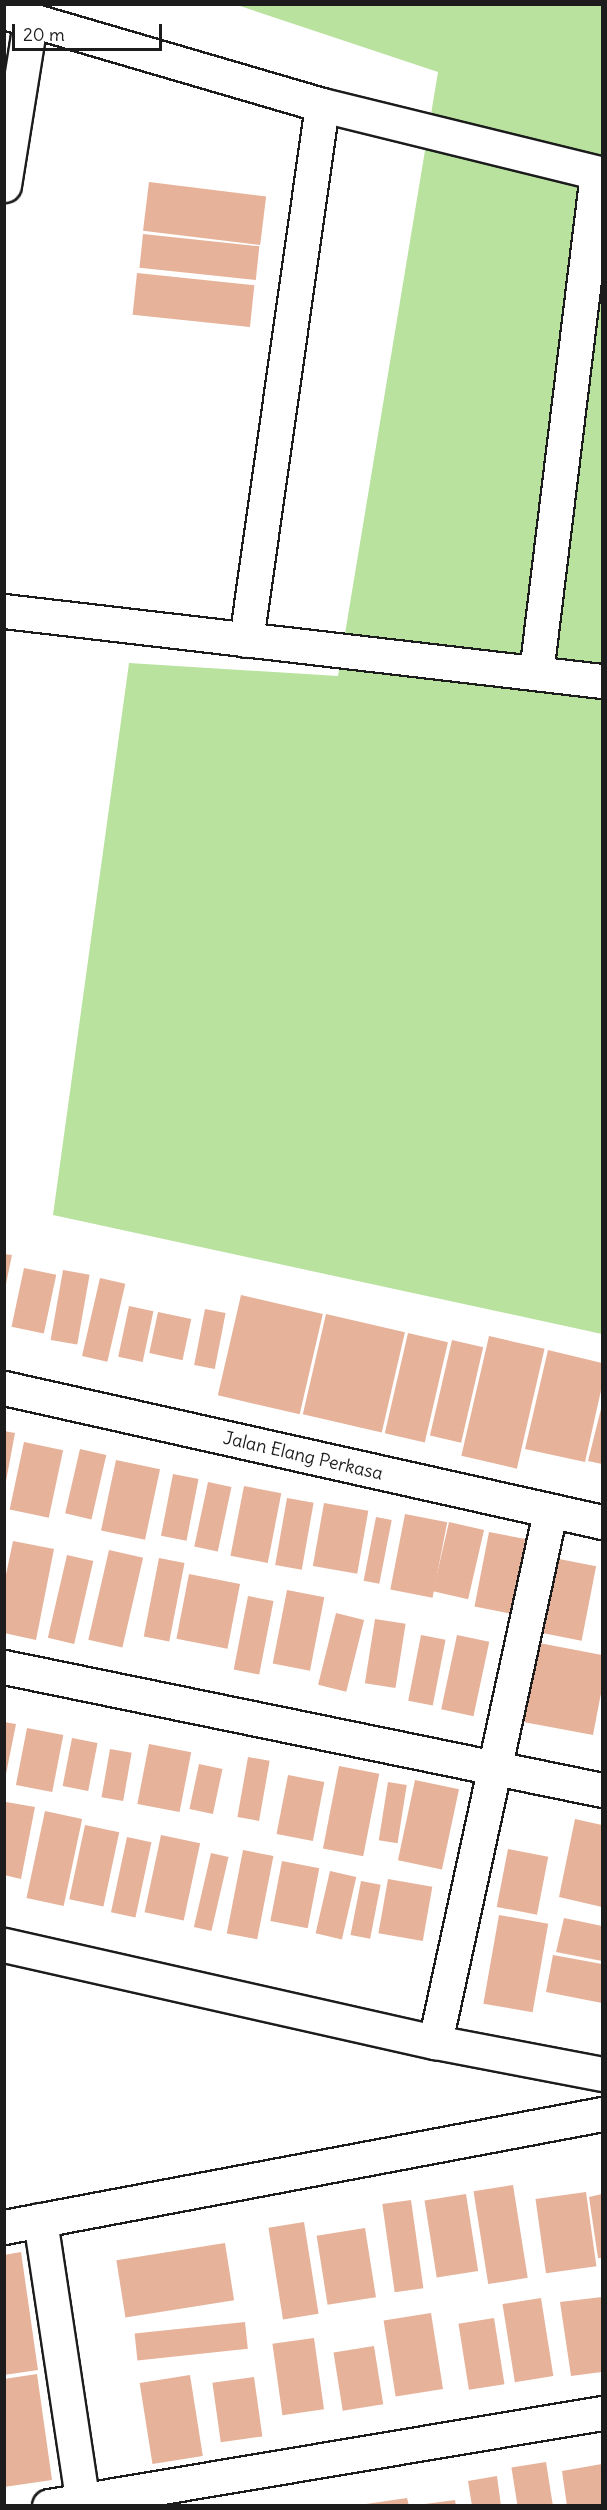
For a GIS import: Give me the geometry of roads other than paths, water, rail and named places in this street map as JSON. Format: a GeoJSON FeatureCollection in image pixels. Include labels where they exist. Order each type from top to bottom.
{"type":"FeatureCollection","features":[{"type":"Feature","properties":{"kind":"street"},"geometry":{"type":"LineString","coordinates":[[4,185],[17,17],[322,105],[600,173],[589,374],[536,673]]}},
{"type":"Feature","properties":{"kind":"street"},"geometry":{"type":"LineString","coordinates":[[246,640],[322,105]]}},
{"type":"Feature","properties":{"kind":"street"},"geometry":{"type":"LineString","coordinates":[[4,611],[603,681]]}},
{"type":"Feature","properties":{"kind":"street","name":"Jalan Elang Perkasa"},"geometry":{"type":"LineString","coordinates":[[4,1388],[550,1512],[603,1522]]}},
{"type":"Feature","properties":{"kind":"street"},"geometry":{"type":"LineString","coordinates":[[435,2042],[497,1767],[550,1512]]}},
{"type":"Feature","properties":{"kind":"street"},"geometry":{"type":"LineString","coordinates":[[4,1667],[603,1790]]}},
{"type":"Feature","properties":{"kind":"street"},"geometry":{"type":"LineString","coordinates":[[4,1945],[435,2042],[603,2074]]}},
{"type":"Feature","properties":{"kind":"street"},"geometry":{"type":"LineString","coordinates":[[4,2227],[603,2114]]}},
{"type":"Feature","properties":{"kind":"street"},"geometry":{"type":"LineString","coordinates":[[40,2220],[83,2503]]}},
{"type":"Feature","properties":{"kind":"street"},"geometry":{"type":"LineString","coordinates":[[49,2505],[83,2503],[603,2413]]}}]}
